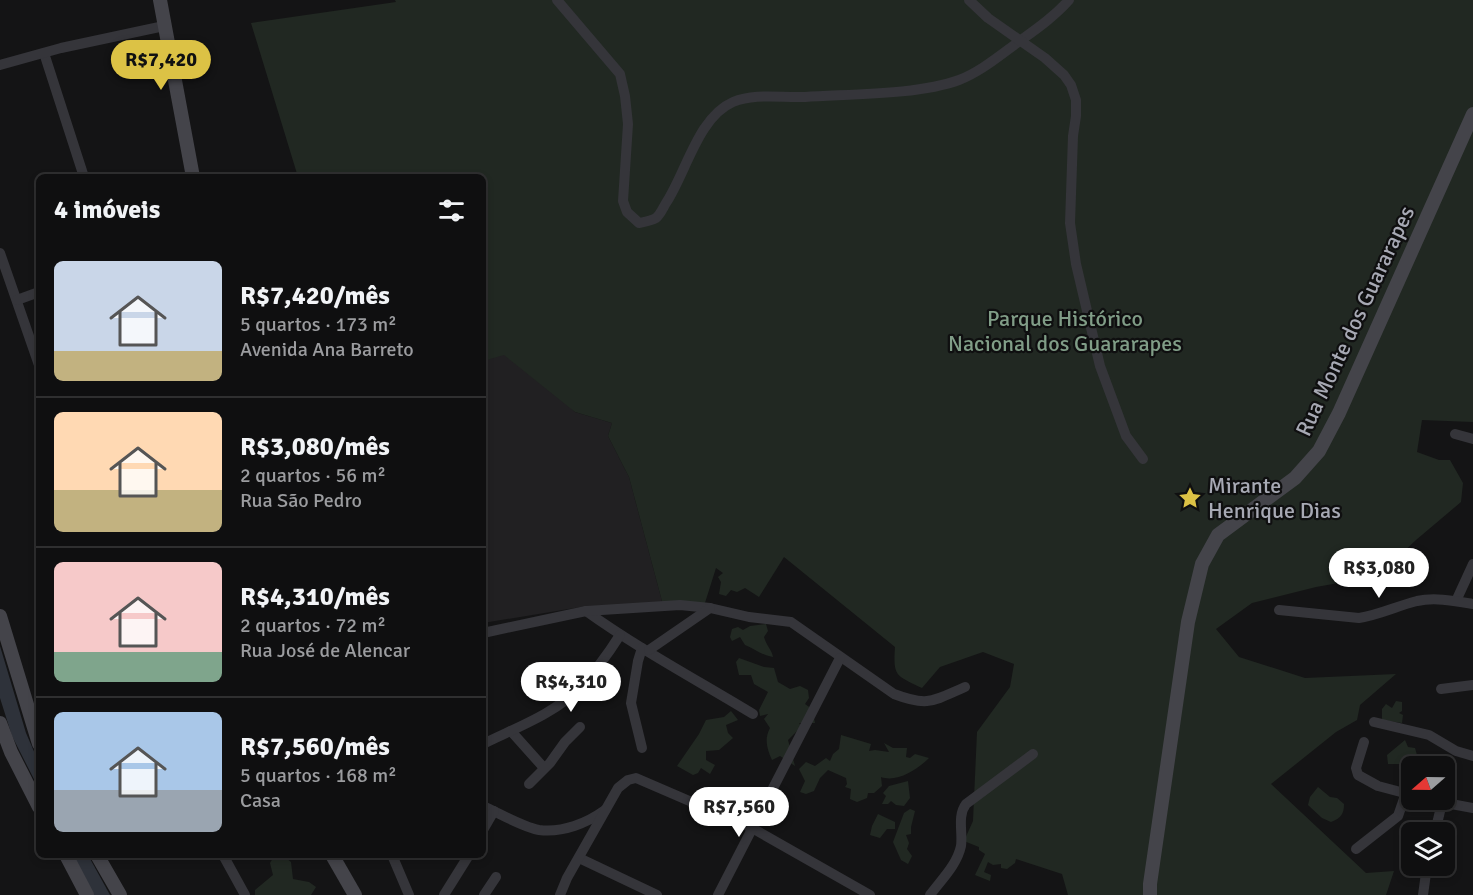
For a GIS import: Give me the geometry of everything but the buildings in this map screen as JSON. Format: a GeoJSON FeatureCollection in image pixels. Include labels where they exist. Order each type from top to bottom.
{"type":"FeatureCollection","features":[{"type":"Feature","properties":{"kind":"main road"},"geometry":{"type":"LineString","coordinates":[[160,0],[192,174]]}},
{"type":"Feature","properties":{"kind":"main road","name":"Rua Monte dos Guararapes"},"geometry":{"type":"LineString","coordinates":[[1150,895],[1188,621],[1202,564],[1218,535],[1295,478],[1319,451],[1348,393],[1473,114]]}},
{"type":"Feature","properties":{"kind":"main road"},"geometry":{"type":"LineString","coordinates":[[0,616],[36,734]]}},
{"type":"Feature","properties":{"kind":"main road"},"geometry":{"type":"LineString","coordinates":[[1,730],[36,801]]}},
{"type":"Feature","properties":{"kind":"main road"},"geometry":{"type":"LineString","coordinates":[[68,858],[87,895]]}},
{"type":"Feature","properties":{"kind":"main road"},"geometry":{"type":"LineString","coordinates":[[99,858],[120,895]]}},
{"type":"Feature","properties":{"kind":"main road"},"geometry":{"type":"LineString","coordinates":[[334,858],[355,895]]}},
{"type":"Feature","properties":{"kind":"street"},"geometry":{"type":"LineString","coordinates":[[557,0],[620,74],[626,96],[628,124],[623,201],[627,212],[639,223],[657,218],[676,189],[708,122],[732,102],[764,97],[812,97],[930,87],[960,80],[1021,40],[1056,14],[1069,0]]}},
{"type":"Feature","properties":{"kind":"street"},"geometry":{"type":"LineString","coordinates":[[969,0],[988,18],[1058,69],[1071,86],[1076,100],[1076,116],[1073,136],[1070,223],[1076,264],[1100,366],[1126,436],[1143,459]]}},
{"type":"Feature","properties":{"kind":"street"},"geometry":{"type":"LineString","coordinates":[[0,66],[44,52],[164,26]]}},
{"type":"Feature","properties":{"kind":"street"},"geometry":{"type":"LineString","coordinates":[[44,52],[83,174]]}},
{"type":"Feature","properties":{"kind":"street"},"geometry":{"type":"LineString","coordinates":[[0,253],[36,356]]}},
{"type":"Feature","properties":{"kind":"street"},"geometry":{"type":"LineString","coordinates":[[17,300],[36,293]]}},
{"type":"Feature","properties":{"kind":"street"},"geometry":{"type":"LineString","coordinates":[[1455,434],[1473,439]]}},
{"type":"Feature","properties":{"kind":"street"},"geometry":{"type":"LineString","coordinates":[[1456,601],[1473,564]]}},
{"type":"Feature","properties":{"kind":"street"},"geometry":{"type":"LineString","coordinates":[[1279,610],[1359,618],[1417,601],[1435,599],[1473,604]]}},
{"type":"Feature","properties":{"kind":"street"},"geometry":{"type":"LineString","coordinates":[[486,632],[586,611],[680,605],[710,608],[799,625],[840,658],[894,694],[918,702],[928,702],[965,687]]}},
{"type":"Feature","properties":{"kind":"street"},"geometry":{"type":"LineString","coordinates":[[642,748],[631,703],[638,661],[646,649],[710,608]]}},
{"type":"Feature","properties":{"kind":"street"},"geometry":{"type":"LineString","coordinates":[[586,611],[620,635],[753,714]]}},
{"type":"Feature","properties":{"kind":"street"},"geometry":{"type":"LineString","coordinates":[[486,743],[558,705],[580,688],[605,658],[620,635]]}},
{"type":"Feature","properties":{"kind":"street"},"geometry":{"type":"LineString","coordinates":[[718,895],[840,658]]}},
{"type":"Feature","properties":{"kind":"street"},"geometry":{"type":"LineString","coordinates":[[1442,689],[1473,685]]}},
{"type":"Feature","properties":{"kind":"street"},"geometry":{"type":"LineString","coordinates":[[1374,722],[1429,735],[1450,748],[1473,756]]}},
{"type":"Feature","properties":{"kind":"street"},"geometry":{"type":"LineString","coordinates":[[529,784],[555,757],[565,741],[580,727]]}},
{"type":"Feature","properties":{"kind":"street"},"geometry":{"type":"LineString","coordinates":[[512,731],[544,768]]}},
{"type":"Feature","properties":{"kind":"street"},"geometry":{"type":"LineString","coordinates":[[1364,742],[1356,768],[1358,775],[1378,786],[1401,792]]}},
{"type":"Feature","properties":{"kind":"street"},"geometry":{"type":"LineString","coordinates":[[930,895],[952,866],[958,853],[961,838],[961,812],[966,804],[1033,754]]}},
{"type":"Feature","properties":{"kind":"street"},"geometry":{"type":"LineString","coordinates":[[560,895],[567,878],[618,788],[628,780],[636,778],[752,828],[870,895]]}},
{"type":"Feature","properties":{"kind":"street"},"geometry":{"type":"LineString","coordinates":[[1455,805],[1473,808]]}},
{"type":"Feature","properties":{"kind":"street"},"geometry":{"type":"LineString","coordinates":[[486,807],[538,830],[572,827],[606,809]]}},
{"type":"Feature","properties":{"kind":"street"},"geometry":{"type":"LineString","coordinates":[[1356,849],[1392,822],[1401,810]]}},
{"type":"Feature","properties":{"kind":"street"},"geometry":{"type":"LineString","coordinates":[[486,825],[494,811]]}},
{"type":"Feature","properties":{"kind":"street"},"geometry":{"type":"LineString","coordinates":[[225,858],[245,895]]}},
{"type":"Feature","properties":{"kind":"street"},"geometry":{"type":"LineString","coordinates":[[393,858],[409,895]]}},
{"type":"Feature","properties":{"kind":"street"},"geometry":{"type":"LineString","coordinates":[[444,895],[467,858]]}},
{"type":"Feature","properties":{"kind":"street"},"geometry":{"type":"LineString","coordinates":[[579,858],[657,895]]}},
{"type":"Feature","properties":{"kind":"street"},"geometry":{"type":"LineString","coordinates":[[1423,895],[1426,876]]}},
{"type":"Feature","properties":{"kind":"street"},"geometry":{"type":"LineString","coordinates":[[484,895],[496,877]]}},
{"type":"Feature","properties":{"kind":"shaded area"},"geometry":{"type":"Polygon","coordinates":[[[509,347],[575,412],[612,423],[608,436],[629,477],[663,605],[587,606],[486,623],[486,354],[509,347]]]}},
{"type":"Feature","properties":{"kind":"shaded area"},"geometry":{"type":"Polygon","coordinates":[[[0,646],[26,733],[36,756],[36,783],[12,736],[0,698],[0,646]]]}},
{"type":"Feature","properties":{"kind":"shaded area"},"geometry":{"type":"Polygon","coordinates":[[[75,858],[90,858],[110,895],[94,895],[75,858]]]}},
{"type":"Feature","properties":{"kind":"green space","name":"Parque Histórico Nacional dos Guararapes"},"geometry":{"type":"Polygon","coordinates":[[[395,0],[1473,0],[1473,422],[1422,420],[1417,452],[1439,460],[1450,460],[1463,483],[1461,502],[1378,576],[1316,587],[1252,603],[1216,629],[1239,657],[1305,678],[1396,674],[1360,705],[1357,720],[1336,732],[1271,784],[1366,873],[1394,871],[1386,895],[1068,895],[1062,874],[1016,859],[1015,863],[1007,869],[1001,868],[1001,864],[993,865],[988,862],[984,872],[991,875],[990,881],[975,875],[985,854],[979,850],[979,847],[964,841],[973,821],[977,732],[1010,687],[1014,664],[983,652],[940,667],[922,688],[898,674],[895,664],[895,647],[784,557],[759,597],[745,588],[737,592],[731,590],[726,596],[719,594],[721,582],[718,577],[723,573],[716,568],[704,606],[663,605],[629,477],[608,436],[612,423],[575,412],[504,355],[486,360],[486,174],[297,174],[251,23],[396,2],[395,0]]]}},
{"type":"Feature","properties":{"kind":"green space"},"geometry":{"type":"Polygon","coordinates":[[[766,624],[768,631],[764,637],[773,657],[745,645],[740,637],[732,641],[730,637],[732,629],[738,627],[743,630],[750,626],[766,624]]]}},
{"type":"Feature","properties":{"kind":"green space"},"geometry":{"type":"Polygon","coordinates":[[[739,658],[774,668],[778,682],[790,689],[800,686],[808,690],[809,698],[805,704],[812,709],[815,723],[799,723],[803,728],[788,740],[795,766],[780,756],[772,760],[767,744],[770,728],[764,719],[768,714],[760,716],[759,710],[768,692],[754,684],[751,675],[739,675],[736,662],[739,658]]]}},
{"type":"Feature","properties":{"kind":"green space"},"geometry":{"type":"Polygon","coordinates":[[[1396,701],[1402,702],[1402,711],[1399,713],[1403,715],[1402,723],[1382,720],[1382,709],[1386,704],[1392,708],[1396,701]]]}},
{"type":"Feature","properties":{"kind":"green space"},"geometry":{"type":"Polygon","coordinates":[[[731,711],[738,720],[726,725],[728,733],[733,738],[719,750],[706,751],[706,760],[715,765],[710,774],[701,768],[693,775],[677,766],[706,720],[724,717],[731,711]]]}},
{"type":"Feature","properties":{"kind":"green space"},"geometry":{"type":"Polygon","coordinates":[[[841,735],[871,744],[869,751],[889,752],[884,743],[893,748],[907,748],[906,757],[910,758],[915,754],[929,758],[900,777],[881,777],[882,786],[874,793],[868,793],[867,798],[857,802],[850,799],[851,789],[845,787],[846,778],[828,770],[820,778],[814,791],[806,794],[800,792],[805,781],[799,769],[806,762],[815,766],[826,758],[830,761],[839,749],[841,735]]]}},
{"type":"Feature","properties":{"kind":"green space"},"geometry":{"type":"Polygon","coordinates":[[[1405,740],[1408,747],[1415,748],[1417,755],[1401,756],[1401,764],[1388,764],[1387,755],[1405,740]]]}},
{"type":"Feature","properties":{"kind":"green space"},"geometry":{"type":"Polygon","coordinates":[[[908,781],[910,798],[904,806],[896,805],[891,801],[888,804],[882,804],[886,796],[883,793],[889,786],[908,781]]]}},
{"type":"Feature","properties":{"kind":"green space"},"geometry":{"type":"Polygon","coordinates":[[[1318,787],[1330,797],[1337,798],[1344,804],[1341,815],[1331,822],[1322,818],[1308,805],[1310,797],[1318,787]]]}},
{"type":"Feature","properties":{"kind":"green space"},"geometry":{"type":"Polygon","coordinates":[[[910,809],[915,811],[911,834],[906,835],[909,843],[907,849],[912,856],[908,864],[901,860],[893,842],[904,813],[910,809]]]}},
{"type":"Feature","properties":{"kind":"green space"},"geometry":{"type":"Polygon","coordinates":[[[878,814],[895,822],[895,829],[887,829],[880,838],[870,835],[878,814]]]}},
{"type":"Feature","properties":{"kind":"green space"},"geometry":{"type":"Polygon","coordinates":[[[273,858],[286,858],[291,862],[293,879],[309,882],[316,887],[311,895],[255,895],[255,890],[273,875],[270,863],[273,858]]]}},
{"type":"Feature","properties":{"kind":"place","name":"Mirante Henrique Dias"},"geometry":{"type":"Point","coordinates":[1190,498]}}]}
